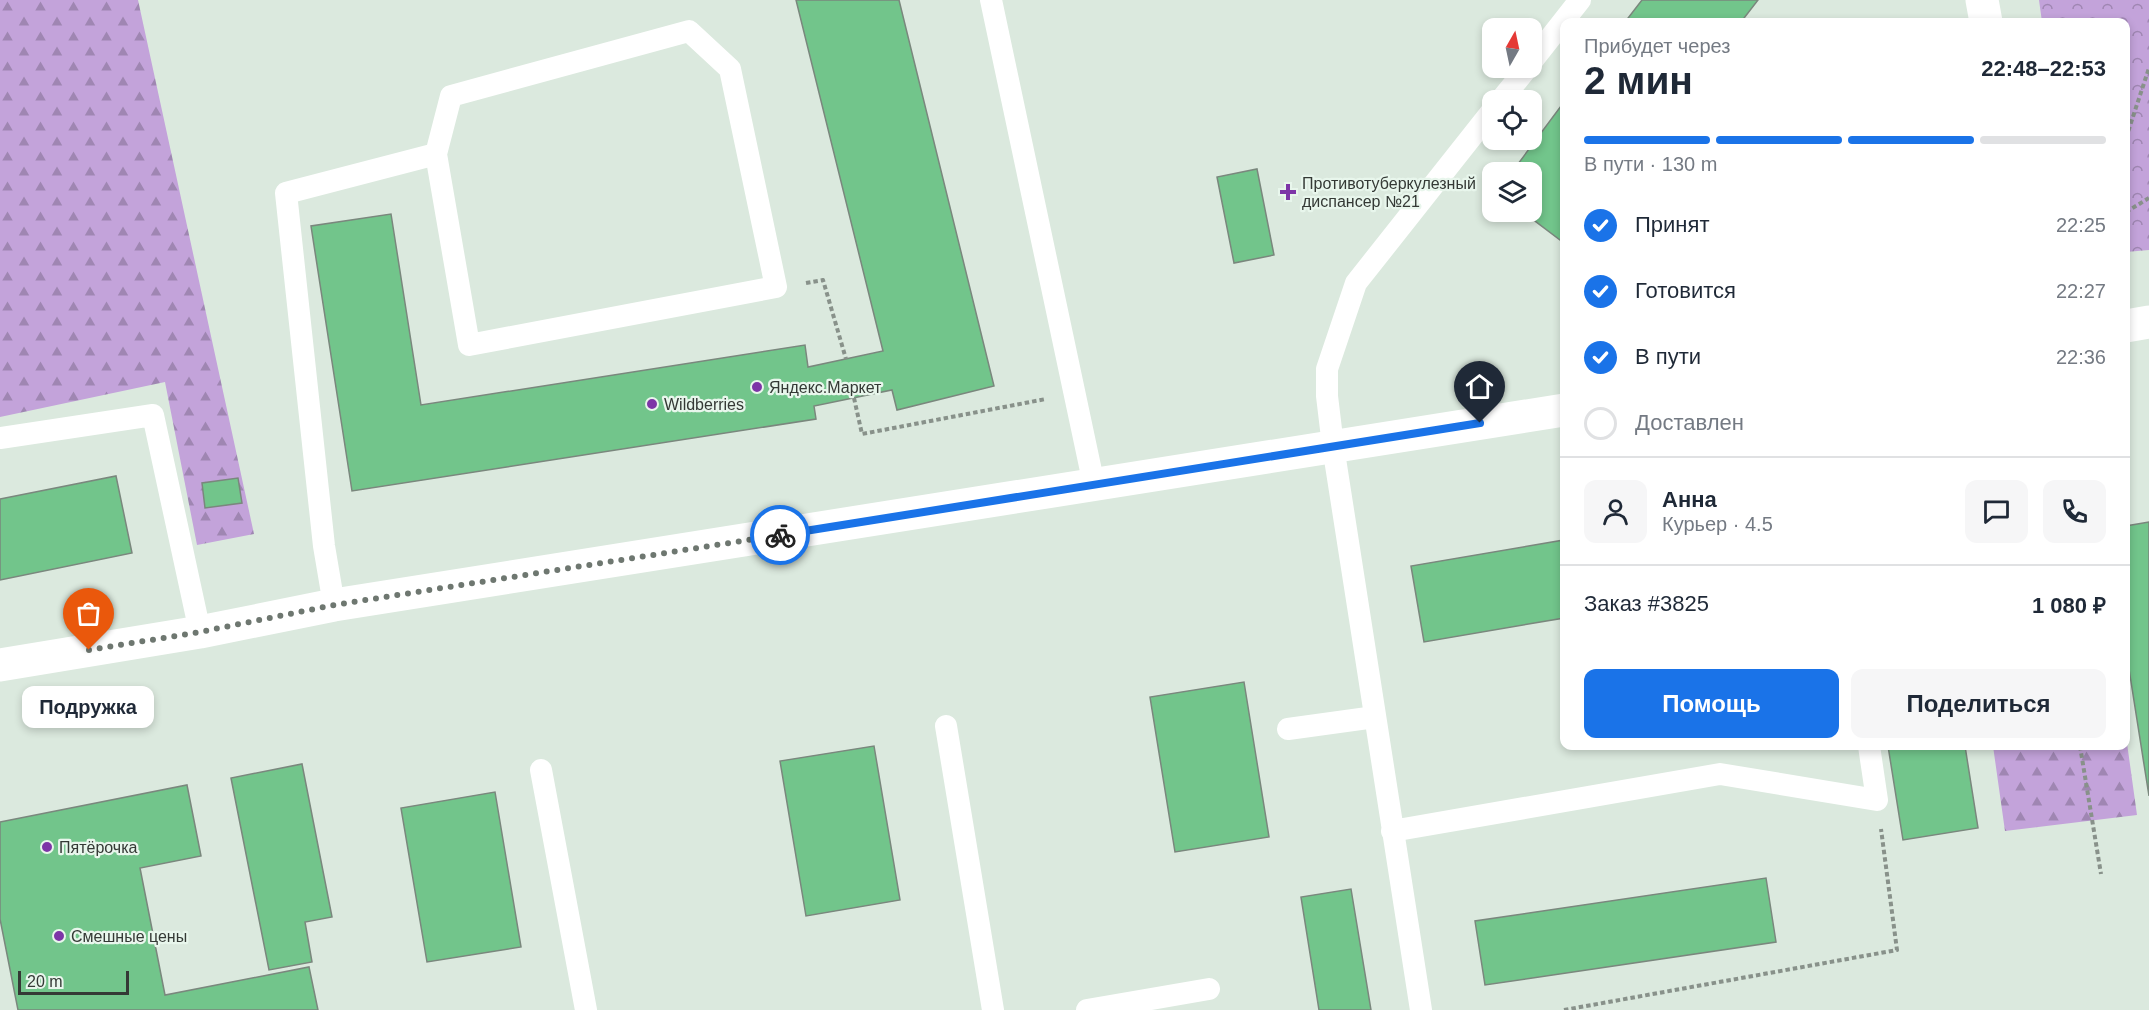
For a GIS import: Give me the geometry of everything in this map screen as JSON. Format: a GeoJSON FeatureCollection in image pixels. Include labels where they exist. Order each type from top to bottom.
{"type":"FeatureCollection","features":[{"type":"Feature","properties":{"kind":"street"},"geometry":{"type":"LineString","coordinates":[[1982,0],[1985,18]]}},
{"type":"Feature","properties":{"kind":"street"},"geometry":{"type":"LineString","coordinates":[[2130,325],[2149,322]]}},
{"type":"Feature","properties":{"kind":"street"},"geometry":{"type":"LineString","coordinates":[[0,664],[200,632],[334,605],[1560,411]]}},
{"type":"Feature","properties":{"kind":"lane"},"geometry":{"type":"LineString","coordinates":[[991,0],[1094,485]]}},
{"type":"Feature","properties":{"kind":"lane"},"geometry":{"type":"LineString","coordinates":[[1566,18],[1580,0]]}},
{"type":"Feature","properties":{"kind":"lane"},"geometry":{"type":"LineString","coordinates":[[1542,49],[1560,26]]}},
{"type":"Feature","properties":{"kind":"lane"},"geometry":{"type":"LineString","coordinates":[[689,31],[730,69],[776,287],[469,345],[436,154],[451,96],[689,31]]}},
{"type":"Feature","properties":{"kind":"lane"},"geometry":{"type":"LineString","coordinates":[[1508,90],[1519,78]]}},
{"type":"Feature","properties":{"kind":"lane"},"geometry":{"type":"LineString","coordinates":[[1421,1010],[1333,446],[1327,396],[1327,369],[1356,283],[1482,124]]}},
{"type":"Feature","properties":{"kind":"lane"},"geometry":{"type":"LineString","coordinates":[[334,605],[324,546],[286,193],[436,154]]}},
{"type":"Feature","properties":{"kind":"lane"},"geometry":{"type":"LineString","coordinates":[[0,438],[153,415],[200,632]]}},
{"type":"Feature","properties":{"kind":"lane"},"geometry":{"type":"LineString","coordinates":[[1288,729],[1375,717]]}},
{"type":"Feature","properties":{"kind":"lane"},"geometry":{"type":"LineString","coordinates":[[946,726],[993,1010]]}},
{"type":"Feature","properties":{"kind":"lane"},"geometry":{"type":"LineString","coordinates":[[1392,831],[1720,774],[1877,800],[1870,750]]}},
{"type":"Feature","properties":{"kind":"lane"},"geometry":{"type":"LineString","coordinates":[[541,770],[586,1010]]}},
{"type":"Feature","properties":{"kind":"lane"},"geometry":{"type":"LineString","coordinates":[[1087,1010],[1209,989]]}},
{"type":"Feature","properties":{"kind":"path"},"geometry":{"type":"LineString","coordinates":[[2130,126],[2149,68]]}},
{"type":"Feature","properties":{"kind":"path"},"geometry":{"type":"LineString","coordinates":[[2130,210],[2149,198]]}},
{"type":"Feature","properties":{"kind":"path"},"geometry":{"type":"LineString","coordinates":[[776,287],[823,280],[846,359]]}},
{"type":"Feature","properties":{"kind":"path"},"geometry":{"type":"LineString","coordinates":[[854,398],[862,434],[1075,394]]}},
{"type":"Feature","properties":{"kind":"path"},"geometry":{"type":"LineString","coordinates":[[2081,750],[2101,874]]}},
{"type":"Feature","properties":{"kind":"path"},"geometry":{"type":"LineString","coordinates":[[1564,1010],[1897,950],[1877,800]]}},
{"type":"Feature","properties":{"kind":"green space"},"geometry":{"type":"Polygon","coordinates":[[[0,0],[138,0],[254,534],[197,545],[165,382],[0,417],[0,0]]]}},
{"type":"Feature","properties":{"kind":"green space"},"geometry":{"type":"Polygon","coordinates":[[[2039,0],[2149,0],[2149,250],[2130,252],[2130,18],[2041,18],[2039,0]]]}},
{"type":"Feature","properties":{"kind":"green space"},"geometry":{"type":"Polygon","coordinates":[[[1994,750],[2128,750],[2137,815],[2005,831],[1994,750]]]}},
{"type":"Feature","properties":{"kind":"building"},"geometry":{"type":"Polygon","coordinates":[[[796,0],[899,0],[994,386],[897,410],[892,390],[814,406],[816,419],[352,491],[311,226],[391,214],[421,405],[805,345],[808,367],[883,351],[796,0]]]}},
{"type":"Feature","properties":{"kind":"building"},"geometry":{"type":"Polygon","coordinates":[[[1642,0],[1758,0],[1744,18],[1628,18],[1642,0]]]}},
{"type":"Feature","properties":{"kind":"building"},"geometry":{"type":"Polygon","coordinates":[[[1560,107],[1560,240],[1536,222],[1542,222],[1542,162],[1519,162],[1528,150],[1542,150],[1542,132],[1560,107]]]}},
{"type":"Feature","properties":{"kind":"building"},"geometry":{"type":"Polygon","coordinates":[[[1257,169],[1274,255],[1234,263],[1217,177],[1257,169]]]}},
{"type":"Feature","properties":{"kind":"building"},"geometry":{"type":"Polygon","coordinates":[[[116,476],[132,553],[0,580],[0,499],[116,476]]]}},
{"type":"Feature","properties":{"kind":"building"},"geometry":{"type":"Polygon","coordinates":[[[238,478],[242,503],[205,508],[202,483],[238,478]]]}},
{"type":"Feature","properties":{"kind":"building"},"geometry":{"type":"Polygon","coordinates":[[[2149,522],[2149,796],[2130,675],[2130,525],[2149,522]]]}},
{"type":"Feature","properties":{"kind":"building"},"geometry":{"type":"Polygon","coordinates":[[[1560,541],[1560,619],[1424,642],[1411,566],[1560,541]]]}},
{"type":"Feature","properties":{"kind":"building"},"geometry":{"type":"Polygon","coordinates":[[[1244,682],[1269,837],[1175,852],[1150,697],[1244,682]]]}},
{"type":"Feature","properties":{"kind":"building"},"geometry":{"type":"Polygon","coordinates":[[[874,746],[900,900],[806,916],[780,761],[874,746]]]}},
{"type":"Feature","properties":{"kind":"building"},"geometry":{"type":"Polygon","coordinates":[[[1889,750],[1966,750],[1978,828],[1903,840],[1889,750]]]}},
{"type":"Feature","properties":{"kind":"building"},"geometry":{"type":"Polygon","coordinates":[[[302,764],[332,917],[305,922],[312,962],[269,970],[231,778],[302,764]]]}},
{"type":"Feature","properties":{"kind":"building"},"geometry":{"type":"Polygon","coordinates":[[[187,785],[201,856],[140,868],[165,995],[309,967],[318,1010],[18,1010],[0,919],[0,822],[187,785]]]}},
{"type":"Feature","properties":{"kind":"building"},"geometry":{"type":"Polygon","coordinates":[[[495,792],[521,947],[427,962],[401,808],[495,792]]]}},
{"type":"Feature","properties":{"kind":"building"},"geometry":{"type":"Polygon","coordinates":[[[1766,878],[1776,942],[1485,985],[1475,921],[1766,878]]]}},
{"type":"Feature","properties":{"kind":"building"},"geometry":{"type":"Polygon","coordinates":[[[1351,889],[1371,1010],[1319,1010],[1301,897],[1351,889]]]}},
{"type":"Feature","properties":{"kind":"way so far"},"geometry":{"type":"LineString","coordinates":[[89,650],[200,632],[334,605],[780,535]]}},
{"type":"Feature","properties":{"kind":"place","name":"Противотуберкулезный диспансер №21"},"geometry":{"type":"Point","coordinates":[1288,192]}},
{"type":"Feature","properties":{"kind":"place","name":"Яндекс.Маркет"},"geometry":{"type":"Point","coordinates":[757,387]}},
{"type":"Feature","properties":{"kind":"place","name":"Wildberries"},"geometry":{"type":"Point","coordinates":[652,404]}},
{"type":"Feature","properties":{"kind":"place","name":"Подружка"},"geometry":{"type":"Point","coordinates":[89,650]}},
{"type":"Feature","properties":{"kind":"place","name":"Пятёрочка"},"geometry":{"type":"Point","coordinates":[47,847]}},
{"type":"Feature","properties":{"kind":"place","name":"Смешные цены"},"geometry":{"type":"Point","coordinates":[59,936]}},
{"type":"Feature","properties":{"kind":"route"},"geometry":{"type":"LineString","coordinates":[[780,535],[1480,423]]}}]}
